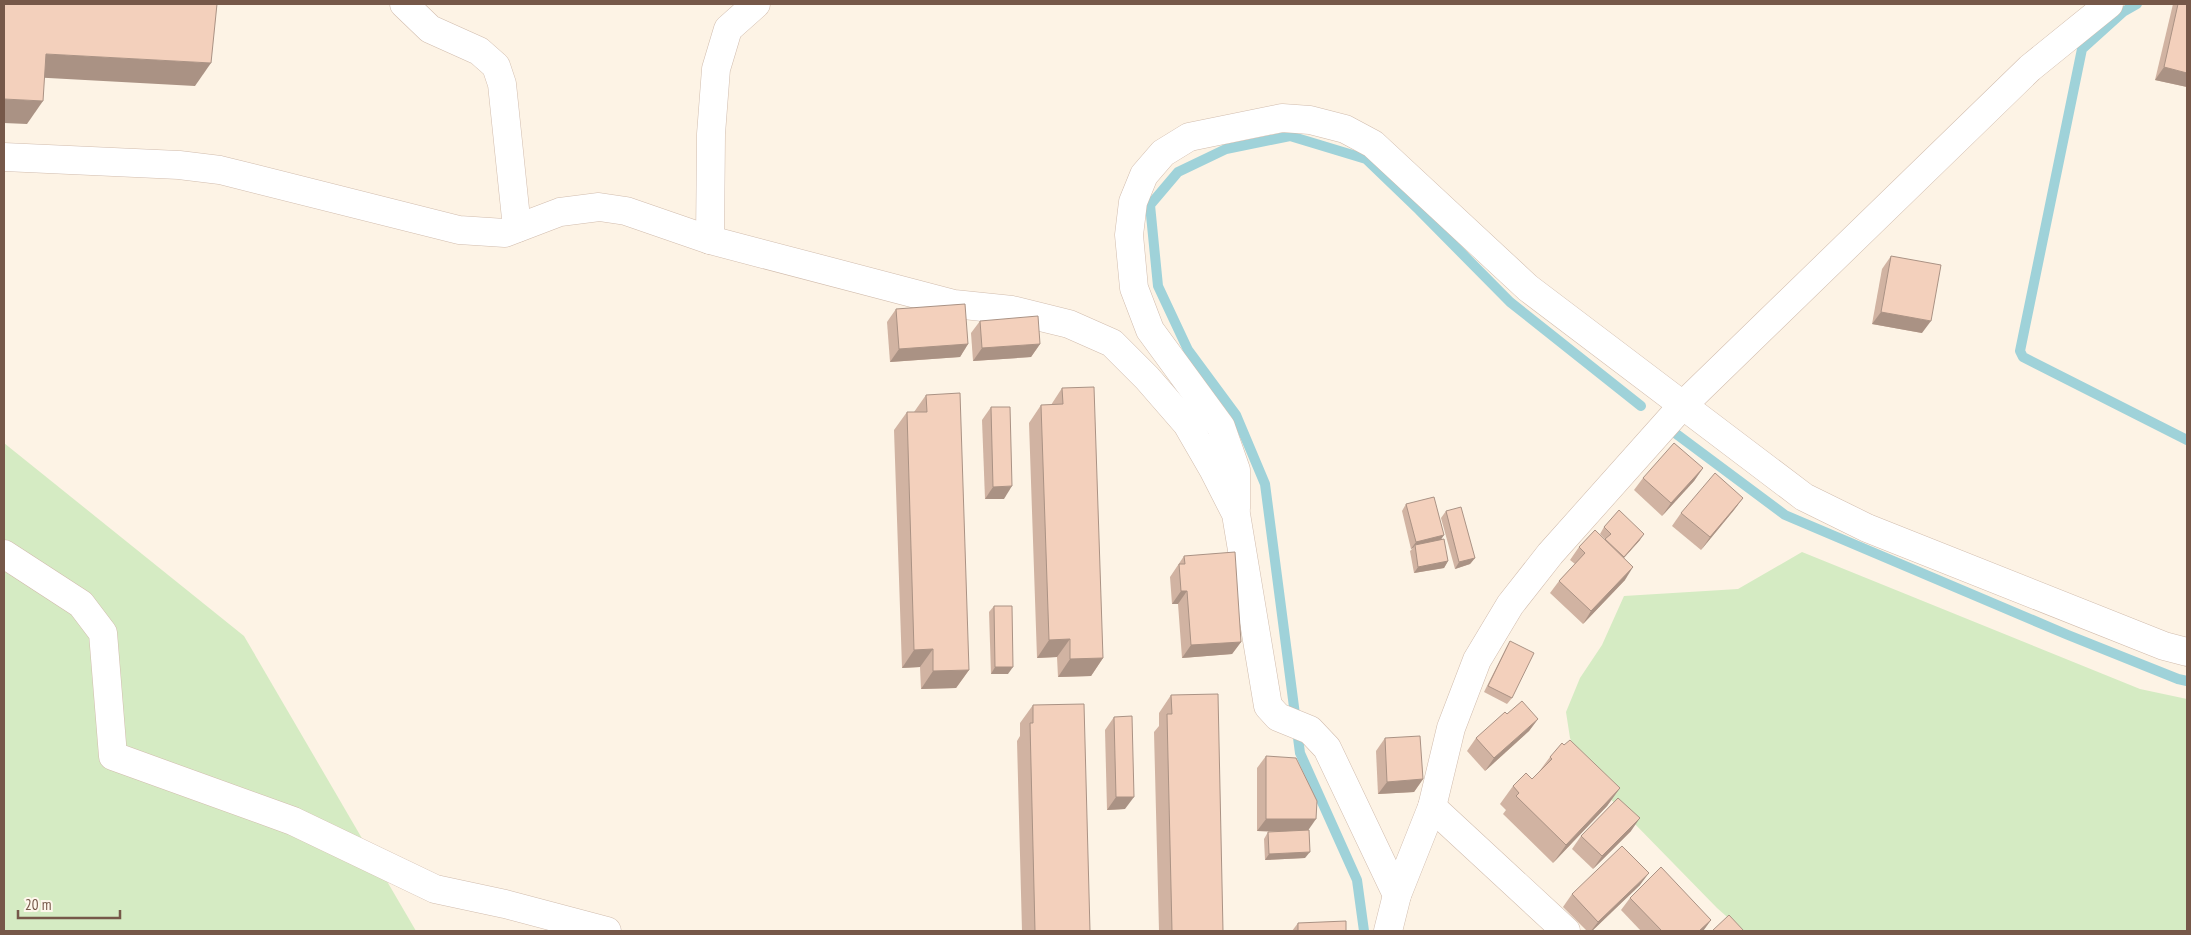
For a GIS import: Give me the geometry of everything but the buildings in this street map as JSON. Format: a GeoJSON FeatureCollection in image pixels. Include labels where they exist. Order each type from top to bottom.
{"type":"FeatureCollection","features":[{"type":"Feature","properties":{"kind":"street"},"geometry":{"type":"LineString","coordinates":[[404,4],[430,29],[479,51],[496,66],[502,84],[517,228]]}},
{"type":"Feature","properties":{"kind":"street"},"geometry":{"type":"LineString","coordinates":[[710,240],[712,134],[716,69],[728,29],[756,4]]}},
{"type":"Feature","properties":{"kind":"street"},"geometry":{"type":"LineString","coordinates":[[1388,931],[1397,896],[1432,807],[1451,728],[1477,660],[1510,606],[1550,554],[1682,406],[2030,68],[2108,4]]}},
{"type":"Feature","properties":{"kind":"street"},"geometry":{"type":"LineString","coordinates":[[1397,896],[1327,748],[1310,730],[1278,717],[1268,706],[1264,693],[1236,514],[1236,470],[1220,427],[1150,330],[1134,288],[1130,235],[1133,202],[1144,175],[1156,160],[1163,153],[1189,138],[1282,118],[1310,120],[1345,129],[1373,144],[1528,288],[1804,497],[1868,528],[2164,646],[2187,652]]}},
{"type":"Feature","properties":{"kind":"street"},"geometry":{"type":"LineString","coordinates":[[4,157],[179,165],[220,170],[459,230],[505,233],[560,212],[598,206],[626,211],[710,240],[954,304],[1022,312],[1069,324],[1112,344],[1147,378],[1186,424],[1213,469],[1236,514]]}},
{"type":"Feature","properties":{"kind":"street"},"geometry":{"type":"LineString","coordinates":[[4,554],[81,604],[103,633],[114,756],[293,821],[435,889],[505,904],[606,931]]}},
{"type":"Feature","properties":{"kind":"street"},"geometry":{"type":"LineString","coordinates":[[1432,807],[1566,931]]}},
{"type":"Feature","properties":{"kind":"green space"},"geometry":{"type":"Polygon","coordinates":[[[4,443],[244,636],[416,931],[4,931],[4,443]]]}},
{"type":"Feature","properties":{"kind":"green space"},"geometry":{"type":"Polygon","coordinates":[[[1802,552],[2140,689],[2187,699],[2187,931],[1743,931],[1717,908],[1587,775],[1570,738],[1566,712],[1580,678],[1602,645],[1624,596],[1738,589],[1802,552]]]}},
{"type":"Feature","properties":{"kind":"waterway"},"geometry":{"type":"LineString","coordinates":[[2137,4],[2123,12],[2082,49],[2020,351],[2023,357],[2187,440]]}},
{"type":"Feature","properties":{"kind":"waterway"},"geometry":{"type":"LineString","coordinates":[[1364,931],[1357,880],[1300,753],[1265,484],[1236,415],[1188,350],[1158,286],[1150,205],[1178,172],[1226,149],[1290,136],[1366,159],[1510,302],[1641,406]]}},
{"type":"Feature","properties":{"kind":"waterway"},"geometry":{"type":"LineString","coordinates":[[1675,433],[1785,515],[2068,635],[2187,681]]}}]}
